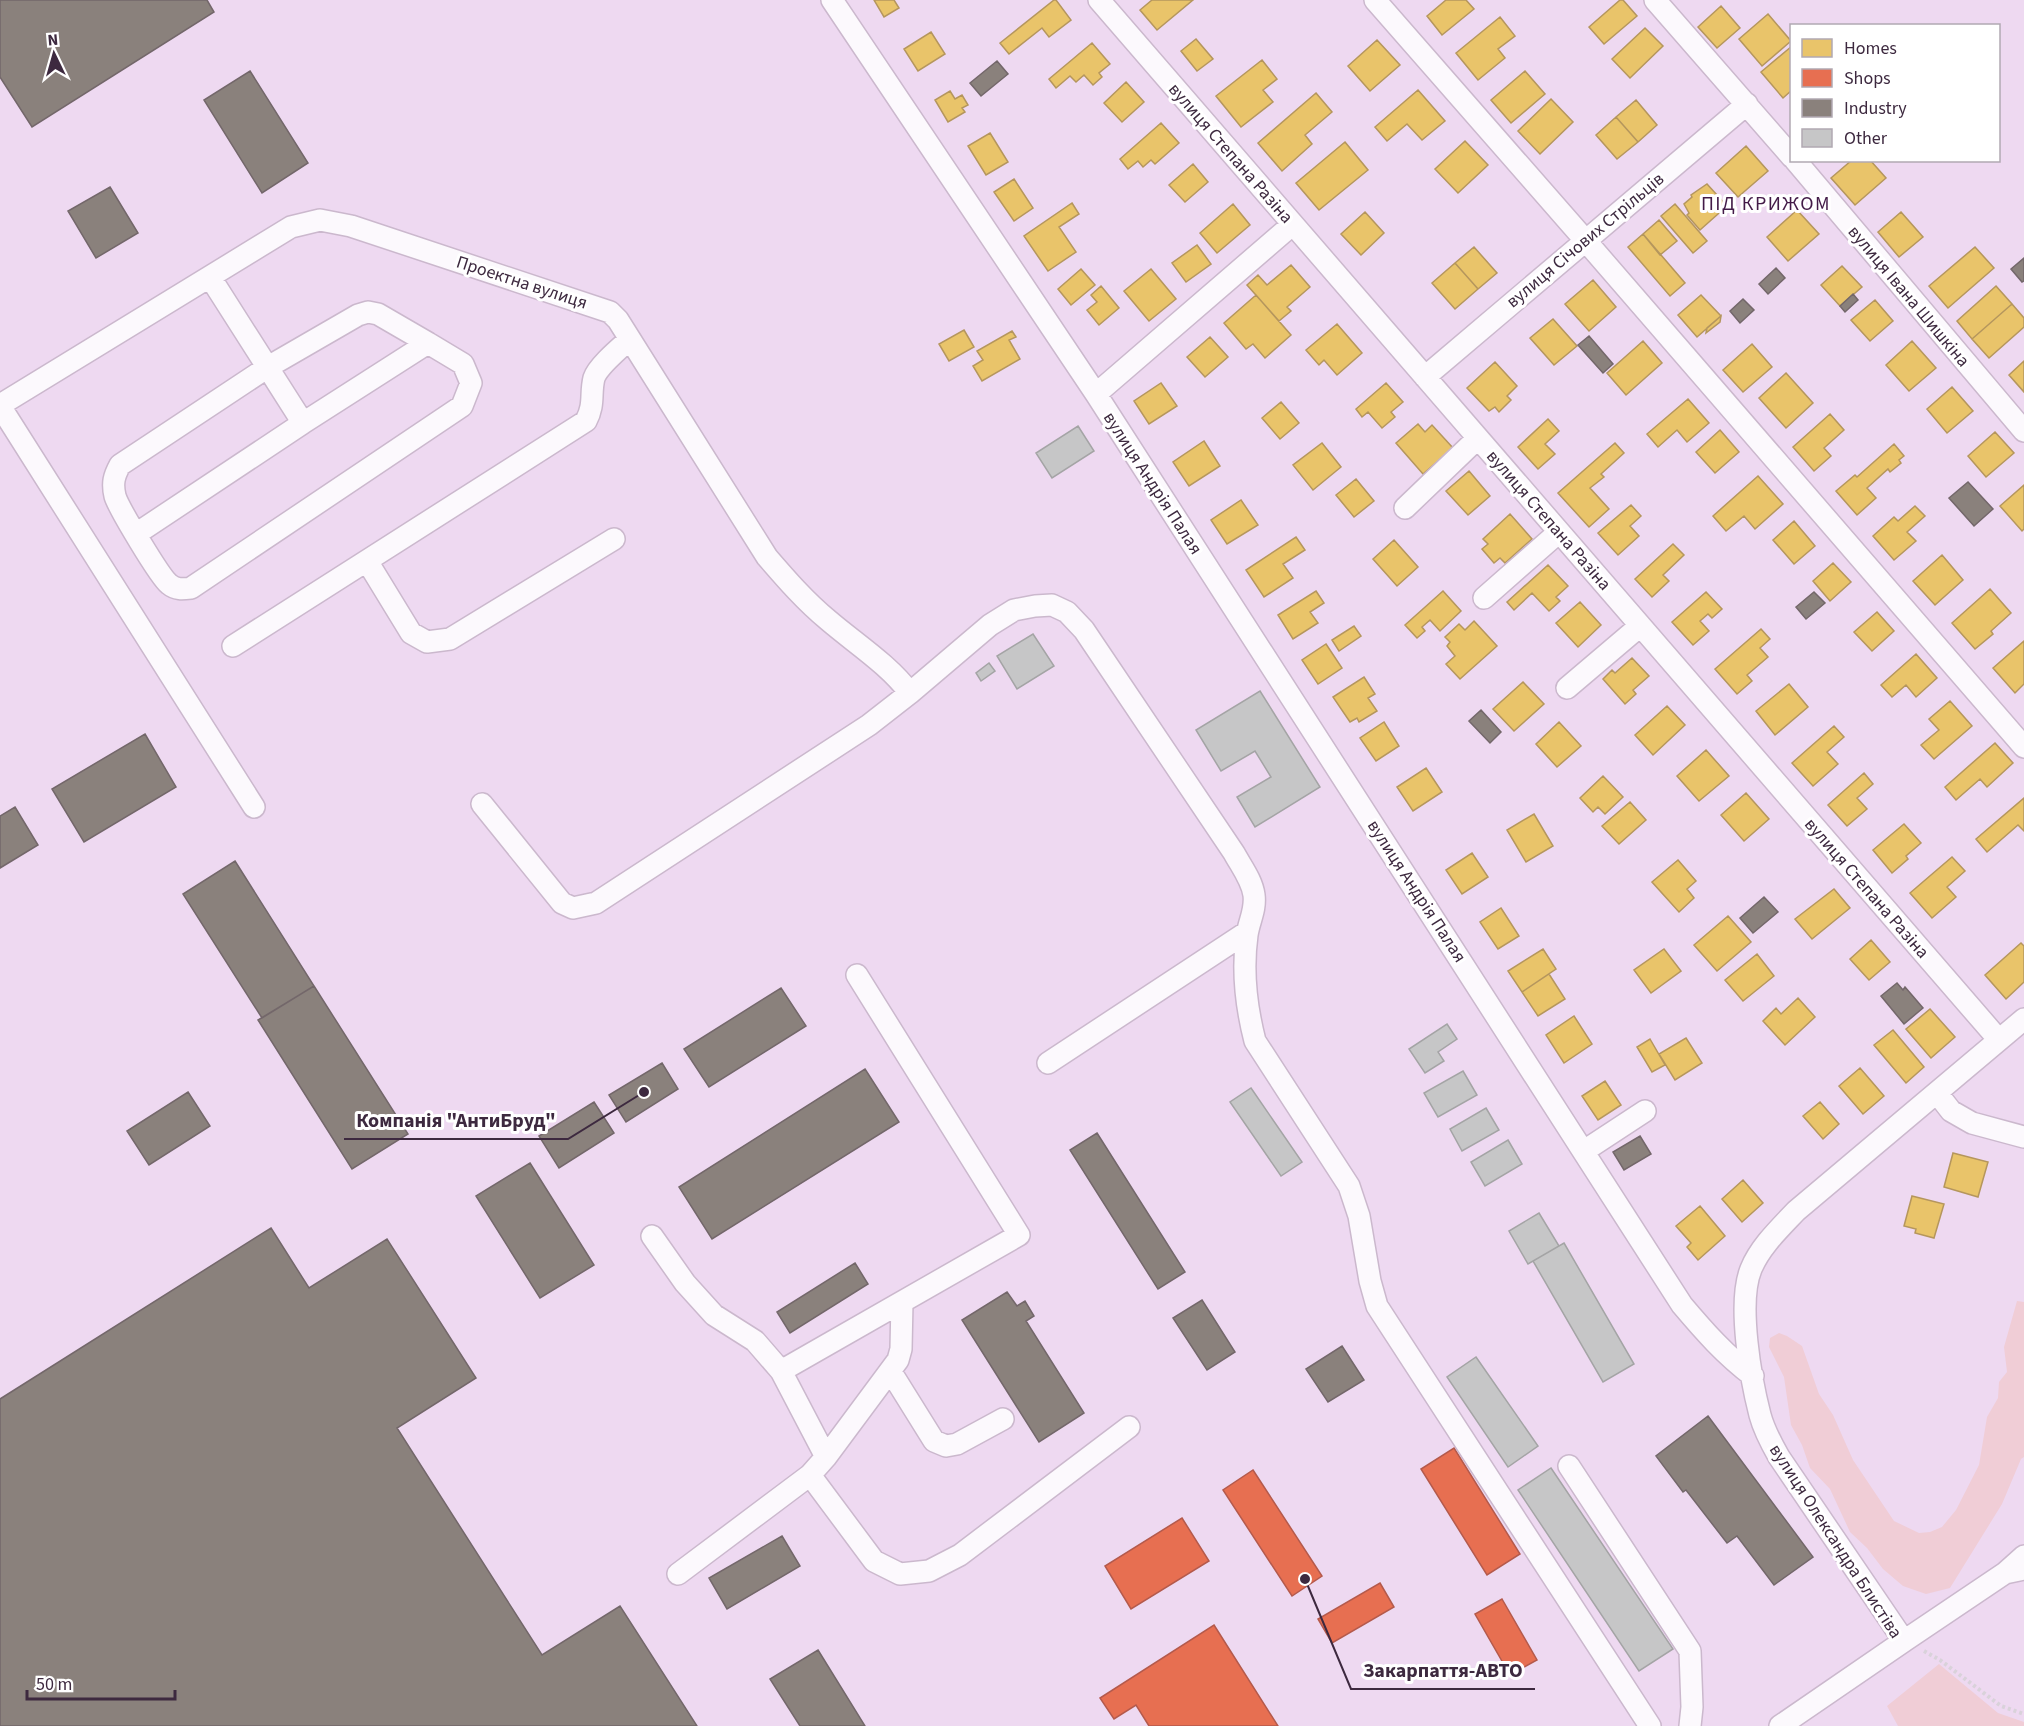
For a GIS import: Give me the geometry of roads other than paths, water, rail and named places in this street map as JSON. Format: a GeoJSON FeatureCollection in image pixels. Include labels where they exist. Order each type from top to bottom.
{"type":"FeatureCollection","features":[{"type":"Feature","properties":{"kind":"street","name":"вулиця Андрія Палая"},"geometry":{"type":"LineString","coordinates":[[832,0],[1096,394],[1682,1305],[1725,1353],[1753,1376]]}},
{"type":"Feature","properties":{"kind":"street","name":"вулиця Степана Разіна"},"geometry":{"type":"LineString","coordinates":[[1099,0],[1999,1040]]}},
{"type":"Feature","properties":{"kind":"street"},"geometry":{"type":"LineString","coordinates":[[1375,0],[2024,747]]}},
{"type":"Feature","properties":{"kind":"street"},"geometry":{"type":"LineString","coordinates":[[1655,0],[1790,156]]}},
{"type":"Feature","properties":{"kind":"street","name":"вулиця Січових Стрільців"},"geometry":{"type":"LineString","coordinates":[[1425,377],[1747,104]]}},
{"type":"Feature","properties":{"kind":"street","name":"вулиця Івана Шишкіна"},"geometry":{"type":"LineString","coordinates":[[1797,162],[2024,431]]}},
{"type":"Feature","properties":{"kind":"street","name":"Проектна вулиця"},"geometry":{"type":"LineString","coordinates":[[0,406],[291,227],[320,220],[351,226],[601,307],[610,312],[618,320],[767,557],[786,580],[826,619],[897,676],[910,693]]}},
{"type":"Feature","properties":{"kind":"street","name":"вулиця Андрія Палая"},"geometry":{"type":"LineString","coordinates":[[1096,394],[1293,224]]}},
{"type":"Feature","properties":{"kind":"street"},"geometry":{"type":"LineString","coordinates":[[210,277],[303,423]]}},
{"type":"Feature","properties":{"kind":"street"},"geometry":{"type":"LineString","coordinates":[[368,312],[378,314],[428,343],[463,364],[471,383],[462,406],[191,588],[179,590],[168,584],[115,498],[113,479],[120,465],[268,368],[358,315],[368,312]]}},
{"type":"Feature","properties":{"kind":"street"},"geometry":{"type":"LineString","coordinates":[[233,646],[586,421],[592,410],[594,378],[598,371],[630,339]]}},
{"type":"Feature","properties":{"kind":"street"},"geometry":{"type":"LineString","coordinates":[[136,534],[428,343]]}},
{"type":"Feature","properties":{"kind":"street"},"geometry":{"type":"LineString","coordinates":[[0,406],[254,807]]}},
{"type":"Feature","properties":{"kind":"street"},"geometry":{"type":"LineString","coordinates":[[1405,508],[1478,438]]}},
{"type":"Feature","properties":{"kind":"street"},"geometry":{"type":"LineString","coordinates":[[1484,598],[1559,532]]}},
{"type":"Feature","properties":{"kind":"street"},"geometry":{"type":"LineString","coordinates":[[367,561],[411,633],[428,642],[450,639],[615,540]]}},
{"type":"Feature","properties":{"kind":"street"},"geometry":{"type":"LineString","coordinates":[[482,804],[562,903],[573,908],[596,903],[869,725],[990,625],[1014,610],[1053,605],[1067,612],[1084,630],[1107,662],[1234,854],[1252,886],[1254,909],[1247,933],[1244,967],[1248,1017],[1255,1041],[1349,1186],[1359,1216],[1370,1281],[1377,1306],[1650,1726]]}},
{"type":"Feature","properties":{"kind":"street"},"geometry":{"type":"LineString","coordinates":[[1567,688],[1640,626]]}},
{"type":"Feature","properties":{"kind":"street"},"geometry":{"type":"LineString","coordinates":[[1048,1063],[1247,933]]}},
{"type":"Feature","properties":{"kind":"street"},"geometry":{"type":"LineString","coordinates":[[781,1371],[1019,1235],[857,975]]}},
{"type":"Feature","properties":{"kind":"street","name":"вулиця Олександра Блистіва"},"geometry":{"type":"LineString","coordinates":[[1780,1726],[1904,1641],[1769,1439],[1761,1416],[1748,1348],[1746,1310],[1747,1286],[1751,1270],[1775,1232],[1796,1211],[2024,1019]]}},
{"type":"Feature","properties":{"kind":"street"},"geometry":{"type":"LineString","coordinates":[[1937,1093],[1951,1111],[1972,1123],[2024,1137]]}},
{"type":"Feature","properties":{"kind":"street"},"geometry":{"type":"LineString","coordinates":[[1584,1151],[1645,1111]]}},
{"type":"Feature","properties":{"kind":"street"},"geometry":{"type":"LineString","coordinates":[[652,1236],[685,1283],[714,1315],[755,1341],[781,1371],[826,1457]]}},
{"type":"Feature","properties":{"kind":"street"},"geometry":{"type":"LineString","coordinates":[[678,1574],[810,1475],[826,1457],[898,1360],[901,1349],[902,1302]]}},
{"type":"Feature","properties":{"kind":"street"},"geometry":{"type":"LineString","coordinates":[[891,1372],[933,1441],[946,1446],[957,1444],[1003,1419]]}},
{"type":"Feature","properties":{"kind":"street"},"geometry":{"type":"LineString","coordinates":[[810,1475],[874,1561],[900,1574],[929,1571],[960,1555],[1129,1427]]}},
{"type":"Feature","properties":{"kind":"street"},"geometry":{"type":"LineString","coordinates":[[1569,1466],[1690,1651],[1692,1707],[1690,1726]]}},
{"type":"Feature","properties":{"kind":"street"},"geometry":{"type":"LineString","coordinates":[[1904,1641],[2015,1571],[2024,1556]]}},
{"type":"Feature","properties":{"kind":"place","name":"Компанія \"АнтиБруд\""},"geometry":{"type":"Point","coordinates":[644,1092]}},
{"type":"Feature","properties":{"kind":"place","name":"Закарпаття-АВТО"},"geometry":{"type":"Point","coordinates":[1305,1579]}},
{"type":"Feature","properties":{"kind":"district","name":"ПІД КРИЖОМ"},"geometry":{"type":"Point","coordinates":[1766,203]}}]}
